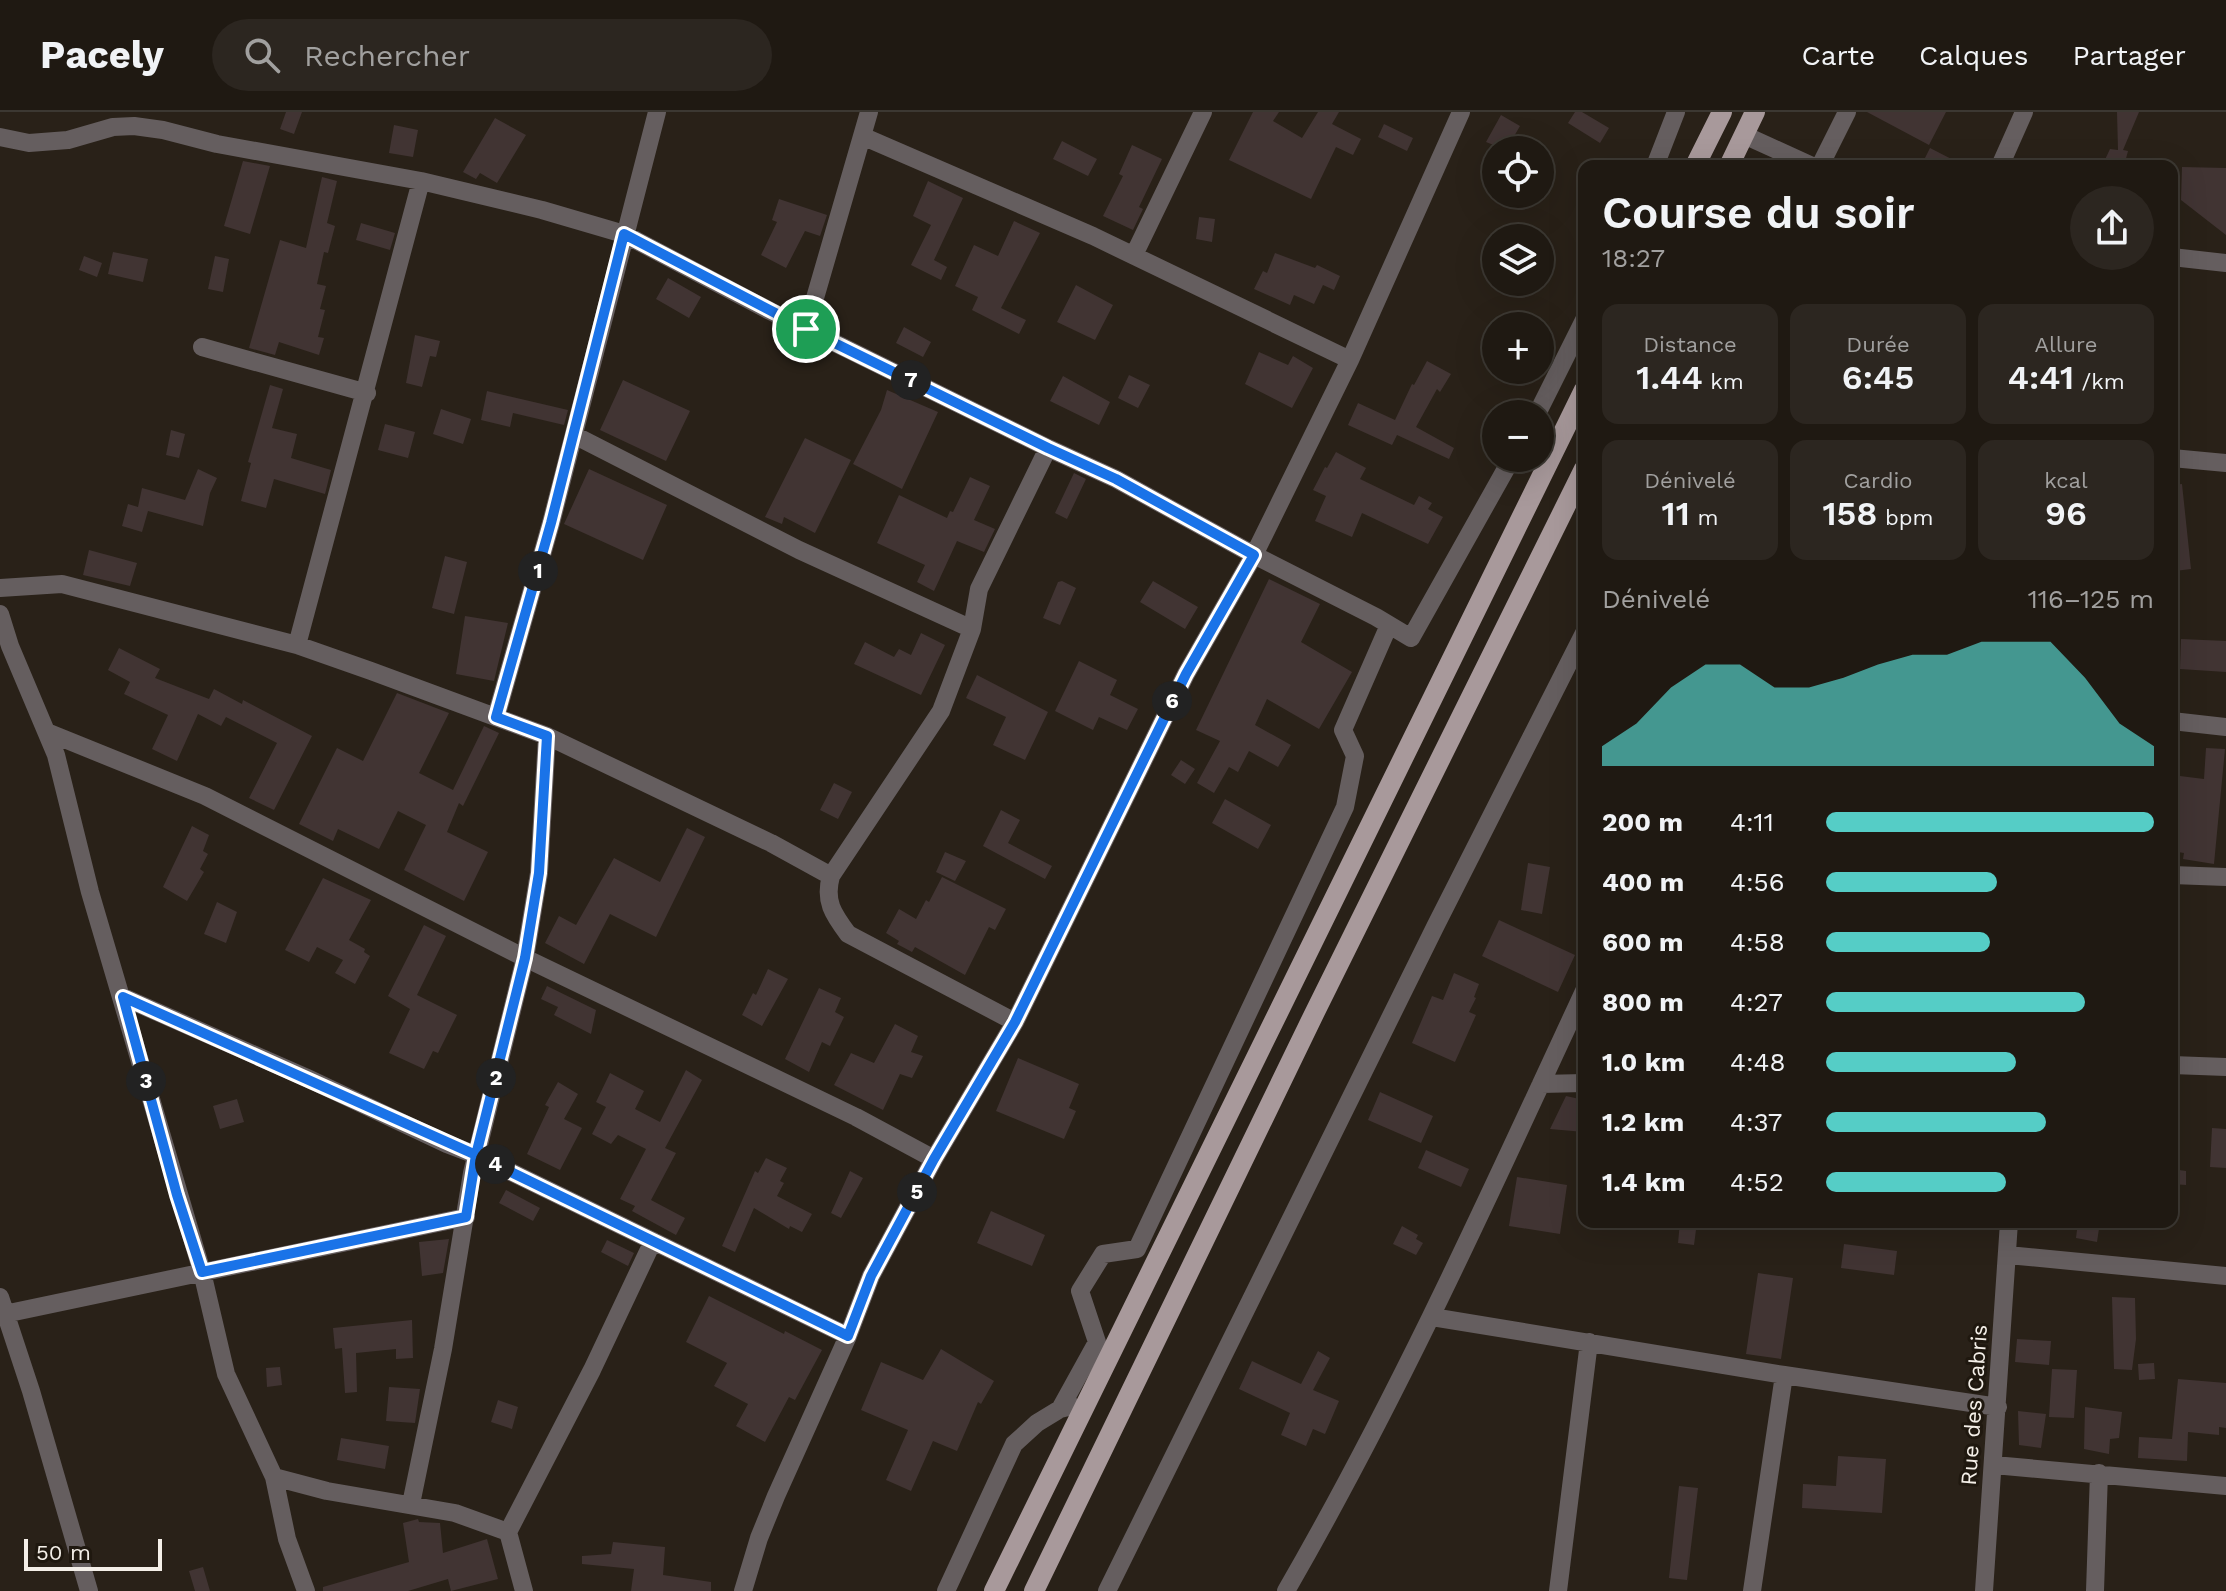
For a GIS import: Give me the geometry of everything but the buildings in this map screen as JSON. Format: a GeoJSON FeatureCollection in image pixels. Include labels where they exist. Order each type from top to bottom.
{"type":"FeatureCollection","features":[{"type":"Feature","properties":{"kind":"main road"},"geometry":{"type":"LineString","coordinates":[[1698,160],[1722,112]]}},
{"type":"Feature","properties":{"kind":"main road"},"geometry":{"type":"LineString","coordinates":[[1732,160],[1755,112]]}},
{"type":"Feature","properties":{"kind":"main road"},"geometry":{"type":"LineString","coordinates":[[994,1591],[1578,402]]}},
{"type":"Feature","properties":{"kind":"main road"},"geometry":{"type":"LineString","coordinates":[[1034,1591],[1315,1012],[1578,481]]}},
{"type":"Feature","properties":{"kind":"street"},"geometry":{"type":"LineString","coordinates":[[496,717],[574,435],[657,112]]}},
{"type":"Feature","properties":{"kind":"street"},"geometry":{"type":"LineString","coordinates":[[806,329],[869,112]]}},
{"type":"Feature","properties":{"kind":"street"},"geometry":{"type":"LineString","coordinates":[[1134,255],[1203,112]]}},
{"type":"Feature","properties":{"kind":"street"},"geometry":{"type":"LineString","coordinates":[[743,1591],[776,1496],[848,1336],[871,1276],[934,1159],[1015,1022],[1186,674],[1254,555],[1350,360],[1461,112]]}},
{"type":"Feature","properties":{"kind":"street"},"geometry":{"type":"LineString","coordinates":[[1657,160],[1676,112]]}},
{"type":"Feature","properties":{"kind":"street"},"geometry":{"type":"LineString","coordinates":[[1823,160],[1847,112]]}},
{"type":"Feature","properties":{"kind":"street"},"geometry":{"type":"LineString","coordinates":[[2003,160],[2024,112]]}},
{"type":"Feature","properties":{"kind":"street"},"geometry":{"type":"LineString","coordinates":[[0,137],[29,143],[68,140],[113,127],[134,126],[421,181],[542,210],[624,234],[806,329],[1116,479],[1411,638],[1504,472]]}},
{"type":"Feature","properties":{"kind":"street"},"geometry":{"type":"LineString","coordinates":[[1744,135],[1799,160]]}},
{"type":"Feature","properties":{"kind":"street"},"geometry":{"type":"LineString","coordinates":[[862,136],[1134,255],[1350,360]]}},
{"type":"Feature","properties":{"kind":"street"},"geometry":{"type":"LineString","coordinates":[[297,645],[367,393],[421,181]]}},
{"type":"Feature","properties":{"kind":"street"},"geometry":{"type":"LineString","coordinates":[[2178,258],[2226,263]]}},
{"type":"Feature","properties":{"kind":"street"},"geometry":{"type":"LineString","coordinates":[[1544,400],[1578,332]]}},
{"type":"Feature","properties":{"kind":"street"},"geometry":{"type":"LineString","coordinates":[[202,347],[367,393]]}},
{"type":"Feature","properties":{"kind":"street"},"geometry":{"type":"LineString","coordinates":[[574,435],[799,550],[972,629]]}},
{"type":"Feature","properties":{"kind":"street"},"geometry":{"type":"LineString","coordinates":[[1015,1022],[848,934],[830,909],[827,891],[831,876],[941,711],[972,629],[979,589],[1048,448]]}},
{"type":"Feature","properties":{"kind":"street"},"geometry":{"type":"LineString","coordinates":[[2178,459],[2226,463]]}},
{"type":"Feature","properties":{"kind":"street"},"geometry":{"type":"LineString","coordinates":[[0,588],[62,584],[297,645],[547,736],[771,843],[831,876]]}},
{"type":"Feature","properties":{"kind":"street"},"geometry":{"type":"LineString","coordinates":[[0,614],[5,648],[56,755],[94,906],[202,1272],[226,1374],[274,1477],[287,1539],[306,1591]]}},
{"type":"Feature","properties":{"kind":"street"},"geometry":{"type":"LineString","coordinates":[[1060,1409],[1097,1342],[1080,1291],[1103,1254],[1137,1249],[1345,807],[1355,756],[1343,730],[1389,625]]}},
{"type":"Feature","properties":{"kind":"street"},"geometry":{"type":"LineString","coordinates":[[1107,1591],[1578,645]]}},
{"type":"Feature","properties":{"kind":"street"},"geometry":{"type":"LineString","coordinates":[[2178,722],[2226,727]]}},
{"type":"Feature","properties":{"kind":"street"},"geometry":{"type":"LineString","coordinates":[[47,732],[205,796],[525,958],[868,1122],[934,1159]]}},
{"type":"Feature","properties":{"kind":"street"},"geometry":{"type":"LineString","coordinates":[[411,1504],[476,1155],[525,958],[539,873],[547,736]]}},
{"type":"Feature","properties":{"kind":"street"},"geometry":{"type":"LineString","coordinates":[[2178,875],[2226,877]]}},
{"type":"Feature","properties":{"kind":"street"},"geometry":{"type":"LineString","coordinates":[[123,997],[476,1155],[848,1336]]}},
{"type":"Feature","properties":{"kind":"street"},"geometry":{"type":"LineString","coordinates":[[1286,1591],[1343,1491],[1432,1317],[1578,1004]]}},
{"type":"Feature","properties":{"kind":"street"},"geometry":{"type":"LineString","coordinates":[[2178,1065],[2226,1067]]}},
{"type":"Feature","properties":{"kind":"street"},"geometry":{"type":"LineString","coordinates":[[1541,1084],[1578,1083]]}},
{"type":"Feature","properties":{"kind":"street"},"geometry":{"type":"LineString","coordinates":[[89,1591],[2,1309],[202,1272],[466,1217]]}},
{"type":"Feature","properties":{"kind":"street","name":"Rue des Cabris"},"geometry":{"type":"LineString","coordinates":[[1984,1591],[2009,1228]]}},
{"type":"Feature","properties":{"kind":"street"},"geometry":{"type":"LineString","coordinates":[[524,1591],[508,1532],[592,1370],[653,1241]]}},
{"type":"Feature","properties":{"kind":"street"},"geometry":{"type":"LineString","coordinates":[[2008,1255],[2226,1276]]}},
{"type":"Feature","properties":{"kind":"street"},"geometry":{"type":"LineString","coordinates":[[1432,1317],[1998,1407]]}},
{"type":"Feature","properties":{"kind":"street"},"geometry":{"type":"LineString","coordinates":[[1558,1591],[1589,1342]]}},
{"type":"Feature","properties":{"kind":"street"},"geometry":{"type":"LineString","coordinates":[[1752,1591],[1784,1375]]}},
{"type":"Feature","properties":{"kind":"street"},"geometry":{"type":"LineString","coordinates":[[946,1591],[1014,1444],[1037,1423],[1060,1409],[1086,1403]]}},
{"type":"Feature","properties":{"kind":"street"},"geometry":{"type":"LineString","coordinates":[[1994,1465],[2226,1486]]}},
{"type":"Feature","properties":{"kind":"street"},"geometry":{"type":"LineString","coordinates":[[2095,1591],[2099,1473]]}},
{"type":"Feature","properties":{"kind":"street"},"geometry":{"type":"LineString","coordinates":[[274,1477],[327,1491],[411,1504],[468,1517],[508,1532]]}},
{"type":"Feature","properties":{"kind":"route"},"geometry":{"type":"LineString","coordinates":[[806,329],[624,234],[551,523],[496,717],[547,736],[539,873],[525,958],[476,1155],[123,997],[177,1195],[202,1272],[466,1217],[476,1155],[848,1336],[871,1276],[934,1159],[1015,1022],[1186,674],[1254,555],[1116,479],[806,329]]}}]}
